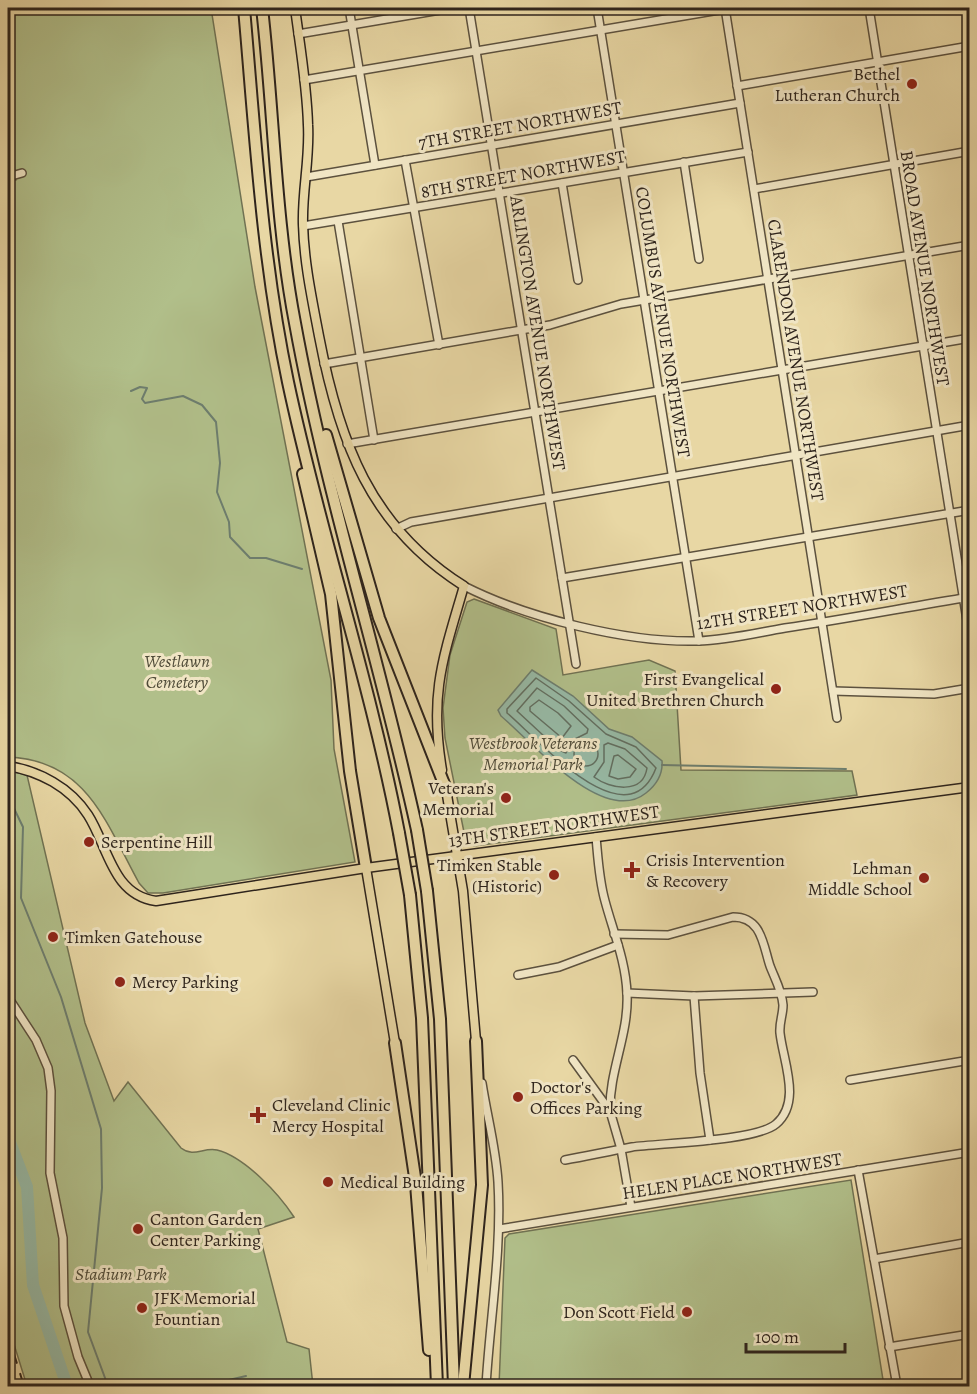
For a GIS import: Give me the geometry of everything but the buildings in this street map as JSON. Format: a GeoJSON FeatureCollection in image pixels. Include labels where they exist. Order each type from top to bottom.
{"type":"FeatureCollection","features":[{"type":"Feature","properties":{"kind":"highway"},"geometry":{"type":"LineString","coordinates":[[244,8],[270,273],[282,352],[301,438],[384,763],[410,895],[422,1018],[435,1386]]}},
{"type":"Feature","properties":{"kind":"highway"},"geometry":{"type":"LineString","coordinates":[[263,11],[284,248],[306,378],[417,830],[427,891],[440,1019],[454,1386]]}},
{"type":"Feature","properties":{"kind":"highway"},"geometry":{"type":"LineString","coordinates":[[306,378],[326,435],[379,618],[446,789]]}},
{"type":"Feature","properties":{"kind":"highway"},"geometry":{"type":"LineString","coordinates":[[301,438],[302,472],[331,594],[350,771],[366,868]]}},
{"type":"Feature","properties":{"kind":"highway"},"geometry":{"type":"LineString","coordinates":[[463,1386],[482,1185],[476,1041]]}},
{"type":"Feature","properties":{"kind":"highway"},"geometry":{"type":"LineString","coordinates":[[395,1043],[417,1184],[428,1339],[435,1386]]}},
{"type":"Feature","properties":{"kind":"main road"},"geometry":{"type":"LineString","coordinates":[[295,8],[309,128],[303,226],[309,283],[324,364],[347,444],[366,484],[396,529],[429,561],[464,586],[442,661],[436,697],[437,739],[466,913],[476,1041]]}},
{"type":"Feature","properties":{"kind":"main road","name":"13TH STREET NORTHWEST"},"geometry":{"type":"LineString","coordinates":[[8,766],[44,777],[74,798],[89,817],[120,881],[129,891],[145,899],[163,901],[366,868],[969,787]]}},
{"type":"Feature","properties":{"kind":"main road"},"geometry":{"type":"LineString","coordinates":[[366,868],[395,1043]]}},
{"type":"Feature","properties":{"kind":"street"},"geometry":{"type":"LineString","coordinates":[[349,8],[375,165]]}},
{"type":"Feature","properties":{"kind":"street"},"geometry":{"type":"LineString","coordinates":[[298,34],[452,8]]}},
{"type":"Feature","properties":{"kind":"street","name":"ARLINGTON AVENUE NORTHWEST"},"geometry":{"type":"LineString","coordinates":[[469,8],[576,664]]}},
{"type":"Feature","properties":{"kind":"street","name":"COLUMBUS AVENUE NORTHWEST"},"geometry":{"type":"LineString","coordinates":[[597,8],[699,641]]}},
{"type":"Feature","properties":{"kind":"street"},"geometry":{"type":"LineString","coordinates":[[304,80],[725,8]]}},
{"type":"Feature","properties":{"kind":"street","name":"CLARENDON AVENUE NORTHWEST"},"geometry":{"type":"LineString","coordinates":[[725,8],[837,718]]}},
{"type":"Feature","properties":{"kind":"street","name":"BROAD AVENUE NORTHWEST"},"geometry":{"type":"LineString","coordinates":[[869,8],[949,513],[966,598],[969,639]]}},
{"type":"Feature","properties":{"kind":"street"},"geometry":{"type":"LineString","coordinates":[[737,86],[969,46]]}},
{"type":"Feature","properties":{"kind":"street","name":"7TH STREET NORTHWEST"},"geometry":{"type":"LineString","coordinates":[[306,177],[740,103]]}},
{"type":"Feature","properties":{"kind":"street"},"geometry":{"type":"LineString","coordinates":[[754,189],[969,151]]}},
{"type":"Feature","properties":{"kind":"street","name":"8TH STREET NORTHWEST"},"geometry":{"type":"LineString","coordinates":[[303,226],[748,152]]}},
{"type":"Feature","properties":{"kind":"street"},"geometry":{"type":"LineString","coordinates":[[8,153],[9,176],[22,173]]}},
{"type":"Feature","properties":{"kind":"street"},"geometry":{"type":"LineString","coordinates":[[405,160],[439,345]]}},
{"type":"Feature","properties":{"kind":"street"},"geometry":{"type":"LineString","coordinates":[[684,162],[699,259]]}},
{"type":"Feature","properties":{"kind":"street"},"geometry":{"type":"LineString","coordinates":[[562,183],[578,280]]}},
{"type":"Feature","properties":{"kind":"street"},"geometry":{"type":"LineString","coordinates":[[338,220],[374,440]]}},
{"type":"Feature","properties":{"kind":"street"},"geometry":{"type":"LineString","coordinates":[[324,364],[523,331],[644,300],[969,245]]}},
{"type":"Feature","properties":{"kind":"street"},"geometry":{"type":"LineString","coordinates":[[347,444],[969,338]]}},
{"type":"Feature","properties":{"kind":"street"},"geometry":{"type":"LineString","coordinates":[[396,529],[411,522],[969,426]]}},
{"type":"Feature","properties":{"kind":"street"},"geometry":{"type":"LineString","coordinates":[[562,578],[969,510]]}},
{"type":"Feature","properties":{"kind":"street","name":"12TH STREET NORTHWEST"},"geometry":{"type":"LineString","coordinates":[[464,586],[514,607],[569,622],[638,637],[699,641],[966,598]]}},
{"type":"Feature","properties":{"kind":"street"},"geometry":{"type":"LineString","coordinates":[[833,691],[934,694],[969,688]]}},
{"type":"Feature","properties":{"kind":"street"},"geometry":{"type":"LineString","coordinates":[[596,837],[604,896],[618,945],[627,993],[626,1028],[612,1087],[610,1111]]}},
{"type":"Feature","properties":{"kind":"street"},"geometry":{"type":"LineString","coordinates":[[565,1160],[621,1149],[710,1140],[767,1129],[776,1124],[788,1109],[789,1089],[779,1028],[783,1009],[781,992],[760,931],[743,918],[727,917],[657,936],[614,934]]}},
{"type":"Feature","properties":{"kind":"street"},"geometry":{"type":"LineString","coordinates":[[518,975],[559,967],[618,945]]}},
{"type":"Feature","properties":{"kind":"street"},"geometry":{"type":"LineString","coordinates":[[627,993],[694,996],[813,992]]}},
{"type":"Feature","properties":{"kind":"street"},"geometry":{"type":"LineString","coordinates":[[694,996],[700,1072],[710,1140]]}},
{"type":"Feature","properties":{"kind":"street"},"geometry":{"type":"LineString","coordinates":[[8,997],[36,1040],[48,1068],[51,1091],[50,1173],[63,1238],[64,1306],[78,1357],[90,1386]]}},
{"type":"Feature","properties":{"kind":"street"},"geometry":{"type":"LineString","coordinates":[[476,1041],[495,1150],[499,1229],[486,1386]]}},
{"type":"Feature","properties":{"kind":"street"},"geometry":{"type":"LineString","coordinates":[[573,1060],[610,1111],[621,1149],[631,1207]]}},
{"type":"Feature","properties":{"kind":"street"},"geometry":{"type":"LineString","coordinates":[[850,1080],[969,1060]]}},
{"type":"Feature","properties":{"kind":"street","name":"HELEN PLACE NORTHWEST"},"geometry":{"type":"LineString","coordinates":[[499,1229],[969,1152]]}},
{"type":"Feature","properties":{"kind":"street"},"geometry":{"type":"LineString","coordinates":[[858,1170],[897,1386]]}},
{"type":"Feature","properties":{"kind":"street"},"geometry":{"type":"LineString","coordinates":[[874,1258],[969,1242]]}},
{"type":"Feature","properties":{"kind":"street"},"geometry":{"type":"LineString","coordinates":[[889,1347],[969,1334]]}},
{"type":"Feature","properties":{"kind":"green space","name":"Westlawn Cemetery"},"geometry":{"type":"Polygon","coordinates":[[[8,8],[211,8],[255,287],[331,680],[334,749],[355,862],[163,893],[148,893],[139,883],[104,818],[75,782],[57,770],[35,761],[8,757],[8,182],[16,180],[8,127],[8,8]]]}},
{"type":"Feature","properties":{"kind":"green space","name":"Westbrook Veterans Memorial Park"},"geometry":{"type":"Polygon","coordinates":[[[474,599],[556,629],[563,675],[649,660],[675,671],[681,770],[852,771],[857,795],[474,846],[473,843],[466,842],[445,738],[443,708],[450,655],[467,602],[474,599]]]}},
{"type":"Feature","properties":{"kind":"green space","name":"Stadium Park"},"geometry":{"type":"Polygon","coordinates":[[[8,770],[27,775],[85,1023],[114,1101],[128,1082],[181,1148],[190,1152],[217,1150],[239,1160],[260,1177],[294,1217],[258,1229],[287,1342],[309,1349],[313,1386],[27,1386],[8,1325],[8,770]]]}},
{"type":"Feature","properties":{"kind":"green space","name":"Don Scott Field"},"geometry":{"type":"Polygon","coordinates":[[[851,1180],[884,1386],[499,1386],[505,1238],[509,1234],[851,1180]]]}},
{"type":"Feature","properties":{"kind":"water"},"geometry":{"type":"Polygon","coordinates":[[[532,670],[573,696],[609,729],[632,737],[662,761],[660,775],[650,790],[629,801],[610,799],[590,790],[549,761],[501,716],[498,710],[532,670]]]}},
{"type":"Feature","properties":{"kind":"waterway"},"geometry":{"type":"LineString","coordinates":[[131,391],[140,387],[147,388],[142,399],[145,403],[183,396],[202,405],[216,422],[220,463],[217,492],[229,522],[230,537],[250,558],[266,558],[302,569]]}},
{"type":"Feature","properties":{"kind":"waterway"},"geometry":{"type":"LineString","coordinates":[[662,765],[846,769]]}},
{"type":"Feature","properties":{"kind":"waterway"},"geometry":{"type":"LineString","coordinates":[[8,796],[23,827],[21,898],[61,997],[101,1129],[102,1188],[88,1332],[108,1386]]}},
{"type":"Feature","properties":{"kind":"waterway"},"geometry":{"type":"LineString","coordinates":[[8,1137],[27,1187],[33,1285],[67,1386]]}},
{"type":"Feature","properties":{"kind":"waterway"},"geometry":{"type":"LineString","coordinates":[[203,1386],[246,1376]]}},
{"type":"Feature","properties":{"kind":"railway"},"geometry":{"type":"LineString","coordinates":[[8,1335],[24,1386]]}},
{"type":"Feature","properties":{"kind":"place","name":"Bethel Lutheran Church"},"geometry":{"type":"Point","coordinates":[912,84]}},
{"type":"Feature","properties":{"kind":"place","name":"First Evangelical United Brethren Church"},"geometry":{"type":"Point","coordinates":[776,689]}},
{"type":"Feature","properties":{"kind":"place","name":"Veteran's Memorial"},"geometry":{"type":"Point","coordinates":[506,798]}},
{"type":"Feature","properties":{"kind":"place","name":"Serpentine Hill"},"geometry":{"type":"Point","coordinates":[89,842]}},
{"type":"Feature","properties":{"kind":"place","name":"Crisis Intervention & Recovery"},"geometry":{"type":"Point","coordinates":[632,870]}},
{"type":"Feature","properties":{"kind":"place","name":"Timken Stable (Historic)"},"geometry":{"type":"Point","coordinates":[554,875]}},
{"type":"Feature","properties":{"kind":"place","name":"Lehman Middle School"},"geometry":{"type":"Point","coordinates":[924,878]}},
{"type":"Feature","properties":{"kind":"place","name":"Timken Gatehouse"},"geometry":{"type":"Point","coordinates":[53,937]}},
{"type":"Feature","properties":{"kind":"place","name":"Mercy Parking"},"geometry":{"type":"Point","coordinates":[120,982]}},
{"type":"Feature","properties":{"kind":"place","name":"Doctor's Offices Parking"},"geometry":{"type":"Point","coordinates":[518,1097]}},
{"type":"Feature","properties":{"kind":"place","name":"Cleveland Clinic Mercy Hospital"},"geometry":{"type":"Point","coordinates":[258,1115]}},
{"type":"Feature","properties":{"kind":"place","name":"Medical Building"},"geometry":{"type":"Point","coordinates":[328,1182]}},
{"type":"Feature","properties":{"kind":"place","name":"Canton Garden Center Parking"},"geometry":{"type":"Point","coordinates":[138,1229]}},
{"type":"Feature","properties":{"kind":"place","name":"JFK Memorial Fountian"},"geometry":{"type":"Point","coordinates":[142,1308]}},
{"type":"Feature","properties":{"kind":"place","name":"Don Scott Field"},"geometry":{"type":"Point","coordinates":[687,1312]}}]}
